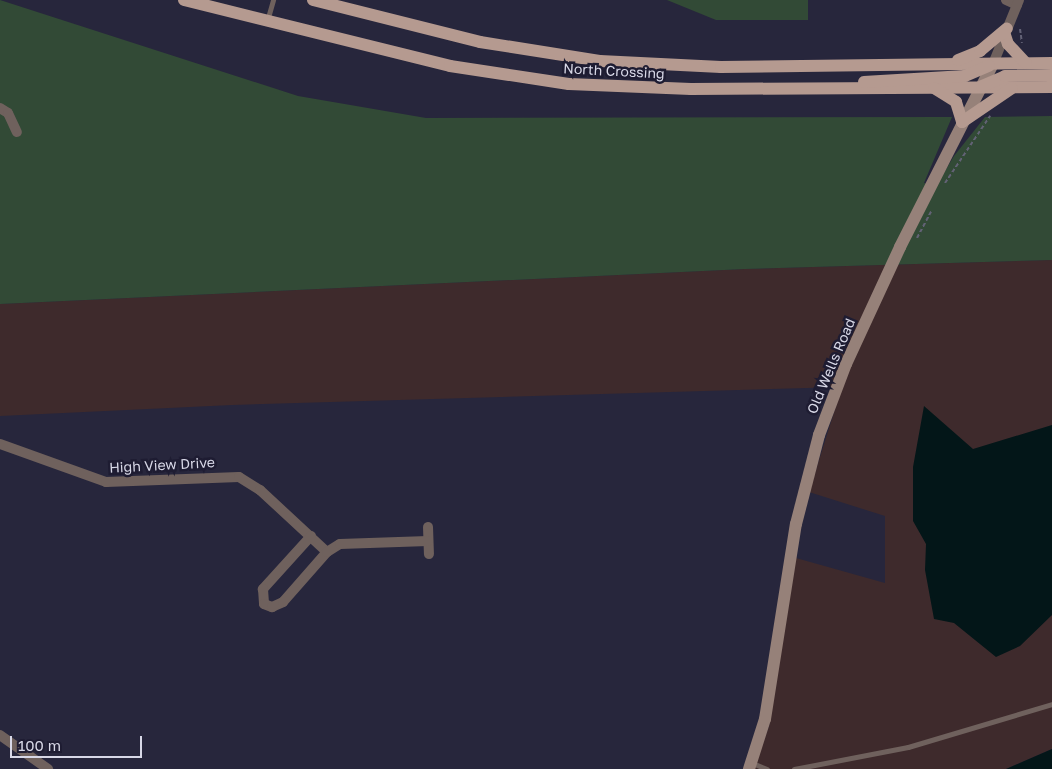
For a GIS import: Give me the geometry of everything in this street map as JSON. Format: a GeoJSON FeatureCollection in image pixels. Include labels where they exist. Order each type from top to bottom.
{"type":"FeatureCollection","features":[{"type":"Feature","properties":{"kind":"main road","name":"North Crossing"},"geometry":{"type":"LineString","coordinates":[[184,0],[399,55],[508,77],[630,88],[1052,87]]}},
{"type":"Feature","properties":{"kind":"main road","name":"North Crossing"},"geometry":{"type":"LineString","coordinates":[[313,0],[480,42],[600,61],[722,67],[1052,63]]}},
{"type":"Feature","properties":{"kind":"main road"},"geometry":{"type":"LineString","coordinates":[[943,64],[973,56],[1006,31],[1008,44],[1026,63]]}},
{"type":"Feature","properties":{"kind":"main road"},"geometry":{"type":"LineString","coordinates":[[818,89],[885,79],[965,76],[993,64]]}},
{"type":"Feature","properties":{"kind":"main road"},"geometry":{"type":"LineString","coordinates":[[980,87],[1005,76],[1052,75]]}},
{"type":"Feature","properties":{"kind":"main road"},"geometry":{"type":"LineString","coordinates":[[932,88],[956,102],[962,122],[1014,88]]}},
{"type":"Feature","properties":{"kind":"street"},"geometry":{"type":"LineString","coordinates":[[1006,0],[1018,2]]}},
{"type":"Feature","properties":{"kind":"street","name":"Old Wells Road"},"geometry":{"type":"LineString","coordinates":[[750,766],[765,719],[796,524],[819,435],[850,355],[962,122],[993,64],[1018,2]]}},
{"type":"Feature","properties":{"kind":"street"},"geometry":{"type":"LineString","coordinates":[[0,108],[8,113],[17,132]]}},
{"type":"Feature","properties":{"kind":"street","name":"High View Drive"},"geometry":{"type":"LineString","coordinates":[[0,444],[106,482],[239,477],[260,490],[327,552]]}},
{"type":"Feature","properties":{"kind":"street"},"geometry":{"type":"LineString","coordinates":[[428,527],[429,554]]}},
{"type":"Feature","properties":{"kind":"street"},"geometry":{"type":"LineString","coordinates":[[311,536],[263,589],[264,604],[272,607],[283,602],[327,552],[350,542],[428,541]]}},
{"type":"Feature","properties":{"kind":"street"},"geometry":{"type":"LineString","coordinates":[[0,735],[48,769]]}},
{"type":"Feature","properties":{"kind":"lane"},"geometry":{"type":"LineString","coordinates":[[267,21],[272,0]]}},
{"type":"Feature","properties":{"kind":"lane"},"geometry":{"type":"LineString","coordinates":[[794,769],[908,747],[1052,704]]}},
{"type":"Feature","properties":{"kind":"lane"},"geometry":{"type":"LineString","coordinates":[[750,766],[767,769]]}},
{"type":"Feature","properties":{"kind":"path"},"geometry":{"type":"LineString","coordinates":[[1020,29],[1024,44],[1020,47]]}},
{"type":"Feature","properties":{"kind":"path"},"geometry":{"type":"LineString","coordinates":[[944,186],[994,112]]}},
{"type":"Feature","properties":{"kind":"path"},"geometry":{"type":"LineString","coordinates":[[913,246],[926,226],[932,208]]}},
{"type":"Feature","properties":{"kind":"shaded area"},"geometry":{"type":"Polygon","coordinates":[[[1052,260],[1052,749],[1006,769],[754,769],[769,726],[796,558],[885,583],[885,516],[809,492],[842,387],[232,405],[0,416],[0,304],[745,269],[1052,260]]]}},
{"type":"Feature","properties":{"kind":"shaded area"},"geometry":{"type":"Polygon","coordinates":[[[924,406],[973,449],[1052,425],[1052,615],[1020,646],[996,657],[954,623],[934,619],[925,570],[926,544],[913,521],[913,467],[924,406]]]}},
{"type":"Feature","properties":{"kind":"shaded area"},"geometry":{"type":"Polygon","coordinates":[[[1052,749],[1052,769],[1006,769],[1052,749]]]}},
{"type":"Feature","properties":{"kind":"green space"},"geometry":{"type":"Polygon","coordinates":[[[0,0],[298,96],[426,118],[952,117],[924,183],[936,186],[954,156],[985,117],[1052,116],[1052,260],[745,269],[0,304],[0,0]]]}},
{"type":"Feature","properties":{"kind":"green space"},"geometry":{"type":"Polygon","coordinates":[[[667,0],[808,0],[808,20],[716,20],[667,0]]]}}]}
